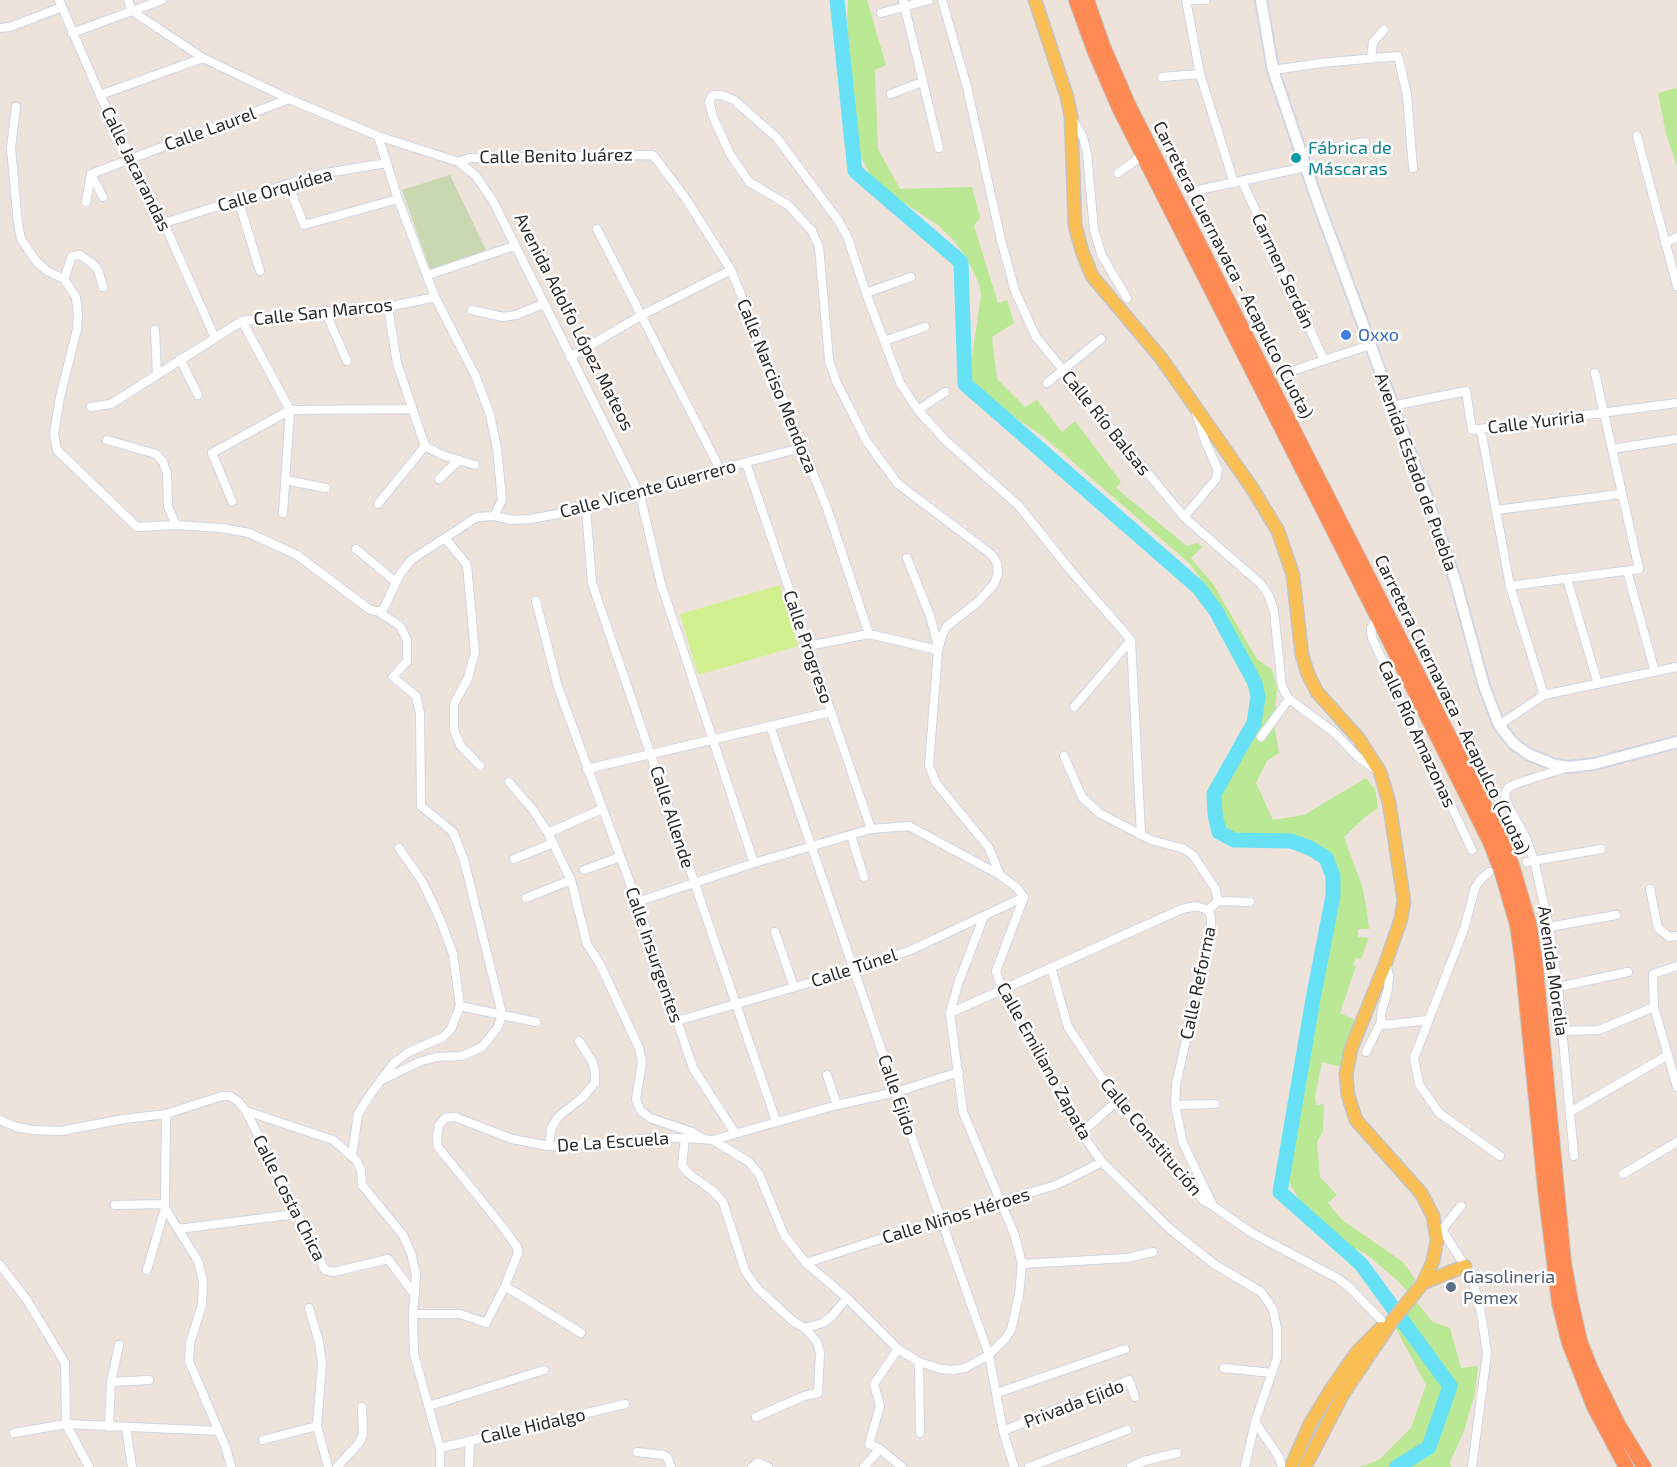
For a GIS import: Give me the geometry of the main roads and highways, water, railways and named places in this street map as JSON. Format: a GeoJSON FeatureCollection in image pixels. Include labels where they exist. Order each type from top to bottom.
{"type":"FeatureCollection","features":[{"type":"Feature","properties":{"kind":"highway","name":"Carretera Cuernavaca - Acapulco (Cuota)"},"geometry":{"type":"LineString","coordinates":[[1076,0],[1107,81],[1142,153],[1490,842],[1510,897],[1522,960],[1545,1190],[1559,1303],[1569,1343],[1590,1398],[1626,1467]]}},
{"type":"Feature","properties":{"kind":"highway","name":"Carretera Cuernavaca - Acapulco (Cuota)"},"geometry":{"type":"LineString","coordinates":[[1087,0],[1103,46],[1129,106],[1500,836],[1512,865],[1529,923],[1534,959],[1564,1262],[1571,1301],[1580,1341],[1591,1369],[1624,1434],[1644,1467]]}},
{"type":"Feature","properties":{"kind":"main road"},"geometry":{"type":"LineString","coordinates":[[1035,0],[1067,97],[1071,116],[1075,225],[1092,276],[1161,358],[1252,488],[1278,531],[1293,575],[1302,655],[1308,674],[1317,692],[1359,739],[1380,772],[1389,802],[1404,900],[1401,919],[1386,962],[1351,1049],[1346,1074],[1348,1095],[1356,1120],[1421,1193],[1438,1230],[1437,1240],[1433,1261],[1423,1283],[1390,1322],[1343,1394],[1305,1467]]}},
{"type":"Feature","properties":{"kind":"main road"},"geometry":{"type":"LineString","coordinates":[[1423,1283],[1465,1266]]}},
{"type":"Feature","properties":{"kind":"main road"},"geometry":{"type":"LineString","coordinates":[[1291,1467],[1310,1424],[1332,1388],[1357,1352],[1390,1322]]}},
{"type":"Feature","properties":{"kind":"waterway"},"geometry":{"type":"LineString","coordinates":[[837,0],[855,171],[961,262],[965,384],[1199,588],[1216,611],[1255,683],[1258,697],[1254,723],[1214,794],[1219,832],[1234,840],[1291,841],[1310,848],[1326,858],[1333,876],[1333,896],[1280,1192],[1361,1264],[1450,1386],[1429,1447],[1397,1467]]}},
{"type":"Feature","properties":{"kind":"place","name":"Fábrica de Máscaras"},"geometry":{"type":"Point","coordinates":[1296,158]}},
{"type":"Feature","properties":{"kind":"place","name":"Oxxo"},"geometry":{"type":"Point","coordinates":[1346,335]}},
{"type":"Feature","properties":{"kind":"place","name":"Gasolineria Pemex"},"geometry":{"type":"Point","coordinates":[1451,1287]}}]}
